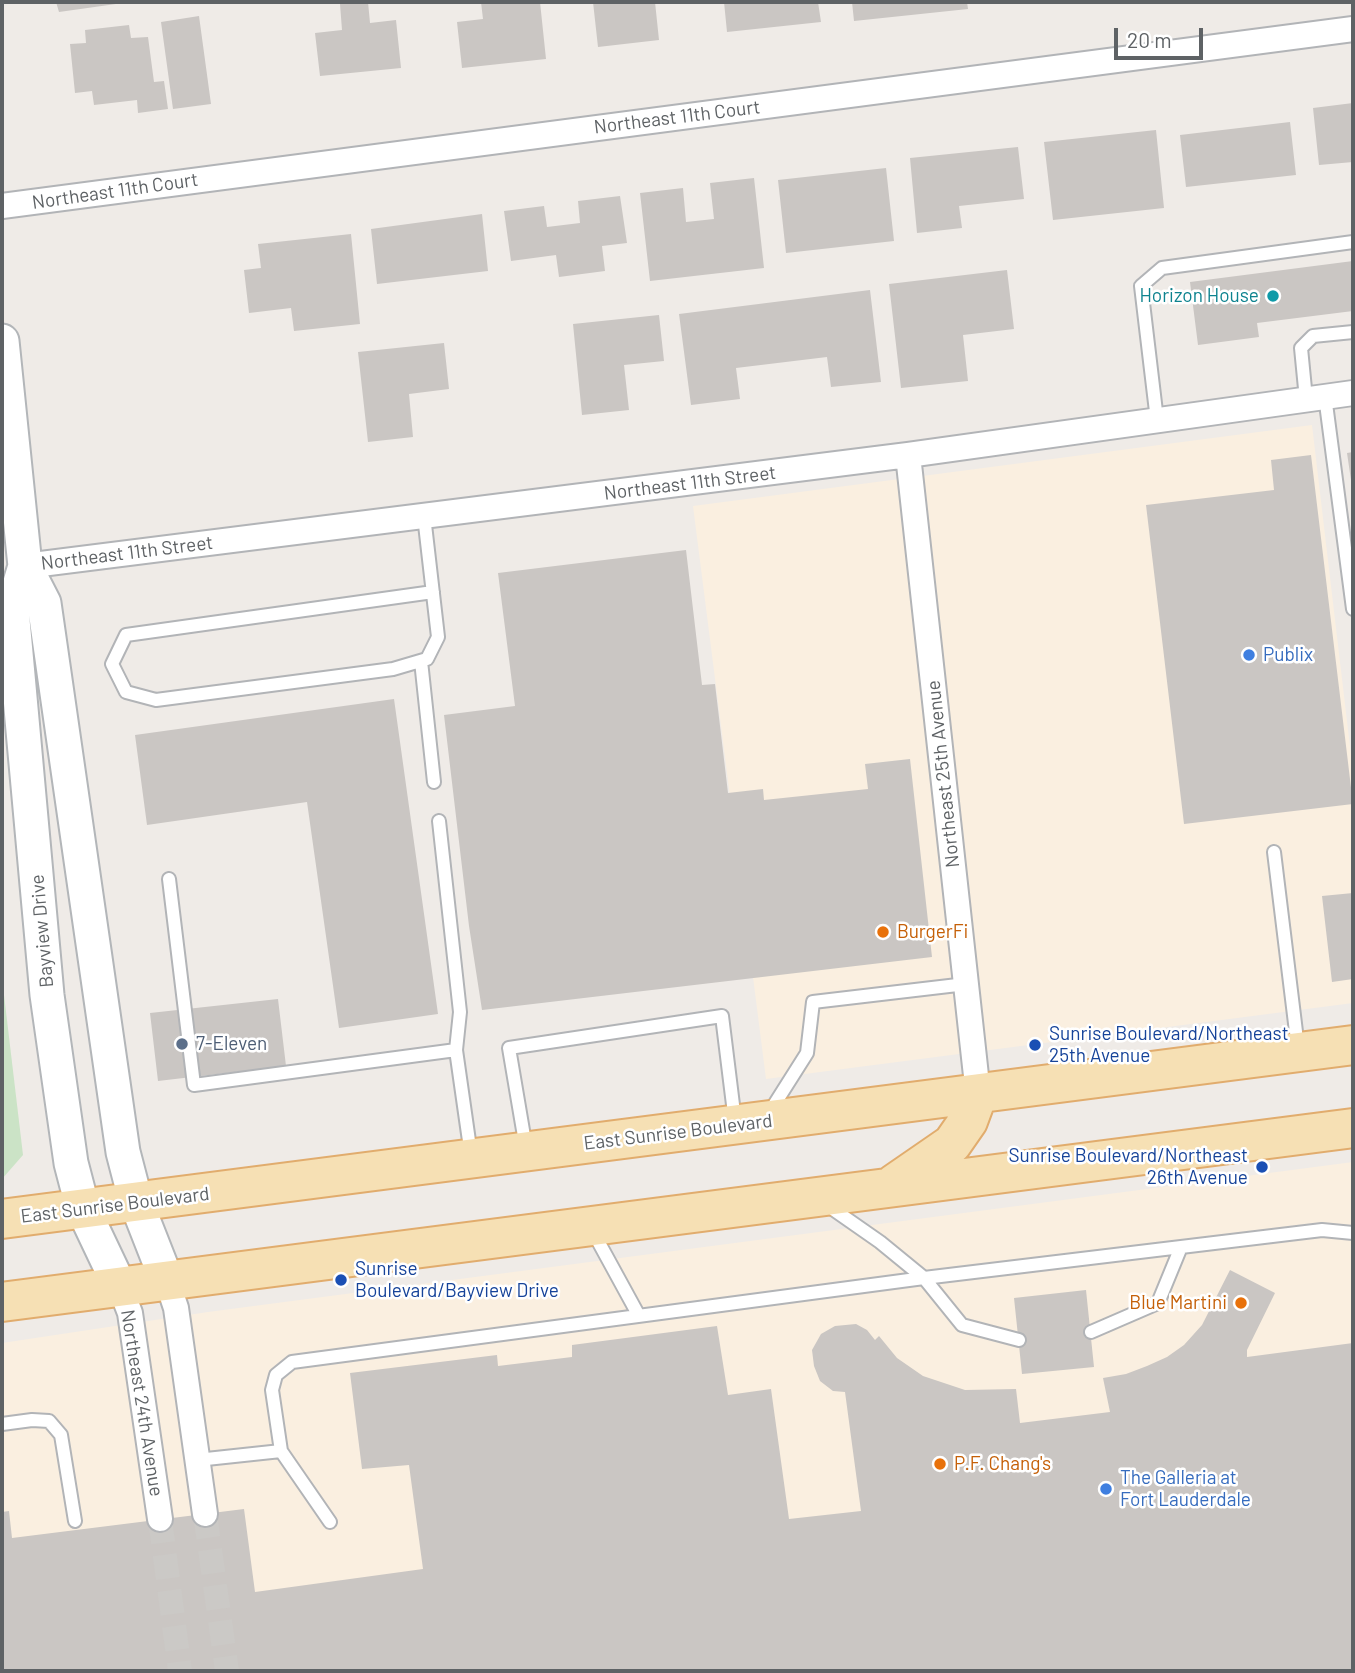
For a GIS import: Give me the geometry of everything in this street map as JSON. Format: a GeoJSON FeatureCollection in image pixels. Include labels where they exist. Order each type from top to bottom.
{"type":"FeatureCollection","features":[{"type":"Feature","properties":{"kind":"main road","name":"East Sunrise Boulevard"},"geometry":{"type":"LineString","coordinates":[[2,1219],[1353,1045]]}},
{"type":"Feature","properties":{"kind":"main road"},"geometry":{"type":"LineString","coordinates":[[890,1187],[952,1144],[968,1121],[978,1094]]}},
{"type":"Feature","properties":{"kind":"main road"},"geometry":{"type":"LineString","coordinates":[[2,1302],[1353,1128]]}},
{"type":"Feature","properties":{"kind":"street","name":"Northeast 11th Court"},"geometry":{"type":"LineString","coordinates":[[2,206],[1353,30]]}},
{"type":"Feature","properties":{"kind":"street","name":"Bayview Drive"},"geometry":{"type":"LineString","coordinates":[[2,341],[8,460],[25,566],[44,603],[121,1139],[136,1202],[167,1281]]}},
{"type":"Feature","properties":{"kind":"street","name":"Northeast 11th Street"},"geometry":{"type":"LineString","coordinates":[[25,566],[908,455],[1353,393]]}},
{"type":"Feature","properties":{"kind":"street","name":"Northeast 25th Avenue"},"geometry":{"type":"LineString","coordinates":[[908,455],[978,1094]]}},
{"type":"Feature","properties":{"kind":"street","name":"Bayview Drive"},"geometry":{"type":"LineString","coordinates":[[25,566],[12,609],[47,995],[69,1150],[83,1209],[120,1287]]}},
{"type":"Feature","properties":{"kind":"street"},"geometry":{"type":"LineString","coordinates":[[167,1281],[176,1308],[205,1514]]}},
{"type":"Feature","properties":{"kind":"street","name":"Northeast 24th Avenue"},"geometry":{"type":"LineString","coordinates":[[120,1287],[130,1313],[160,1520]]}},
{"type":"Feature","properties":{"kind":"lane"},"geometry":{"type":"LineString","coordinates":[[1157,420],[1141,286],[1162,268],[1353,242]]}},
{"type":"Feature","properties":{"kind":"lane"},"geometry":{"type":"LineString","coordinates":[[1353,332],[1313,336],[1301,348],[1315,398],[1353,609]]}},
{"type":"Feature","properties":{"kind":"lane"},"geometry":{"type":"LineString","coordinates":[[424,516],[433,592],[438,637],[427,659],[393,669],[156,700],[126,692],[112,664],[126,635],[433,592]]}},
{"type":"Feature","properties":{"kind":"lane"},"geometry":{"type":"LineString","coordinates":[[421,661],[434,782]]}},
{"type":"Feature","properties":{"kind":"lane"},"geometry":{"type":"LineString","coordinates":[[439,821],[460,1012],[456,1050],[471,1159]]}},
{"type":"Feature","properties":{"kind":"lane"},"geometry":{"type":"LineString","coordinates":[[1274,852],[1299,1052]]}},
{"type":"Feature","properties":{"kind":"lane"},"geometry":{"type":"LineString","coordinates":[[169,879],[194,1086],[456,1050]]}},
{"type":"Feature","properties":{"kind":"lane"},"geometry":{"type":"LineString","coordinates":[[749,1123],[807,1053],[813,1002],[966,984]]}},
{"type":"Feature","properties":{"kind":"lane"},"geometry":{"type":"LineString","coordinates":[[527,1152],[509,1048],[722,1016],[749,1123]]}},
{"type":"Feature","properties":{"kind":"lane"},"geometry":{"type":"LineString","coordinates":[[816,1197],[880,1241],[924,1278],[961,1325],[1018,1340]]}},
{"type":"Feature","properties":{"kind":"lane"},"geometry":{"type":"LineString","coordinates":[[590,1226],[639,1316]]}},
{"type":"Feature","properties":{"kind":"lane"},"geometry":{"type":"LineString","coordinates":[[330,1522],[281,1451],[272,1390],[276,1375],[292,1362],[924,1278],[1322,1230],[1353,1233]]}},
{"type":"Feature","properties":{"kind":"lane"},"geometry":{"type":"LineString","coordinates":[[1091,1332],[1158,1303],[1181,1247]]}},
{"type":"Feature","properties":{"kind":"lane"},"geometry":{"type":"LineString","coordinates":[[2,1424],[49,1421],[61,1435],[75,1521]]}},
{"type":"Feature","properties":{"kind":"lane"},"geometry":{"type":"LineString","coordinates":[[197,1461],[281,1451]]}},
{"type":"Feature","properties":{"kind":"shaded area"},"geometry":{"type":"Polygon","coordinates":[[[1312,425],[1353,772],[1353,1003],[766,1079],[693,506],[1312,425]]]}},
{"type":"Feature","properties":{"kind":"shaded area"},"geometry":{"type":"Polygon","coordinates":[[[1353,1162],[1353,1671],[2,1671],[2,1343],[208,1312],[1353,1162]]]}},
{"type":"Feature","properties":{"kind":"green space"},"geometry":{"type":"Polygon","coordinates":[[[2,978],[23,1155],[2,1179],[2,978]]]}},
{"type":"Feature","properties":{"kind":"building"},"geometry":{"type":"Polygon","coordinates":[[[56,2],[122,2],[123,3],[59,12],[56,2]]]}},
{"type":"Feature","properties":{"kind":"building"},"geometry":{"type":"Polygon","coordinates":[[[368,2],[370,23],[396,20],[401,68],[320,76],[315,33],[342,30],[340,4],[368,2]]]}},
{"type":"Feature","properties":{"kind":"building"},"geometry":{"type":"Polygon","coordinates":[[[481,2],[540,2],[546,59],[462,68],[457,22],[483,19],[481,2]]]}},
{"type":"Feature","properties":{"kind":"building"},"geometry":{"type":"Polygon","coordinates":[[[593,2],[655,2],[659,40],[598,47],[593,2]]]}},
{"type":"Feature","properties":{"kind":"building"},"geometry":{"type":"Polygon","coordinates":[[[724,2],[818,2],[821,22],[727,32],[724,2]]]}},
{"type":"Feature","properties":{"kind":"building"},"geometry":{"type":"Polygon","coordinates":[[[852,2],[967,2],[968,9],[854,21],[852,2]]]}},
{"type":"Feature","properties":{"kind":"building"},"geometry":{"type":"Polygon","coordinates":[[[199,16],[211,104],[173,109],[161,22],[199,16]]]}},
{"type":"Feature","properties":{"kind":"building"},"geometry":{"type":"Polygon","coordinates":[[[129,25],[131,38],[148,37],[154,82],[164,81],[168,109],[138,113],[137,100],[94,105],[92,91],[75,93],[70,44],[86,43],[85,30],[129,25]]]}},
{"type":"Feature","properties":{"kind":"building"},"geometry":{"type":"Polygon","coordinates":[[[1353,103],[1353,162],[1319,165],[1313,108],[1353,103]]]}},
{"type":"Feature","properties":{"kind":"building"},"geometry":{"type":"Polygon","coordinates":[[[1290,122],[1296,175],[1186,187],[1180,135],[1290,122]]]}},
{"type":"Feature","properties":{"kind":"building"},"geometry":{"type":"Polygon","coordinates":[[[1156,130],[1164,208],[1053,220],[1044,142],[1156,130]]]}},
{"type":"Feature","properties":{"kind":"building"},"geometry":{"type":"Polygon","coordinates":[[[1018,147],[1024,199],[959,206],[962,228],[917,233],[910,158],[1018,147]]]}},
{"type":"Feature","properties":{"kind":"building"},"geometry":{"type":"Polygon","coordinates":[[[886,168],[894,241],[786,253],[778,180],[886,168]]]}},
{"type":"Feature","properties":{"kind":"building"},"geometry":{"type":"Polygon","coordinates":[[[754,178],[764,268],[650,281],[640,193],[683,188],[686,222],[714,219],[710,183],[754,178]]]}},
{"type":"Feature","properties":{"kind":"building"},"geometry":{"type":"Polygon","coordinates":[[[620,196],[627,243],[602,246],[605,271],[559,277],[556,255],[511,261],[504,211],[544,206],[547,227],[580,223],[578,201],[620,196]]]}},
{"type":"Feature","properties":{"kind":"building"},"geometry":{"type":"Polygon","coordinates":[[[482,214],[488,271],[377,284],[371,229],[482,214]]]}},
{"type":"Feature","properties":{"kind":"building"},"geometry":{"type":"Polygon","coordinates":[[[351,234],[360,324],[294,331],[291,308],[249,313],[244,270],[261,268],[258,244],[351,234]]]}},
{"type":"Feature","properties":{"kind":"building","name":"Horizon House"},"geometry":{"type":"Polygon","coordinates":[[[1353,261],[1353,311],[1257,323],[1259,337],[1198,345],[1190,282],[1353,261]]]}},
{"type":"Feature","properties":{"kind":"building"},"geometry":{"type":"Polygon","coordinates":[[[1007,270],[1014,329],[963,335],[968,381],[901,388],[889,284],[1007,270]]]}},
{"type":"Feature","properties":{"kind":"building"},"geometry":{"type":"Polygon","coordinates":[[[870,290],[881,382],[831,387],[827,357],[736,368],[740,399],[691,405],[679,314],[870,290]]]}},
{"type":"Feature","properties":{"kind":"building"},"geometry":{"type":"Polygon","coordinates":[[[659,315],[664,361],[624,365],[629,410],[582,415],[573,324],[659,315]]]}},
{"type":"Feature","properties":{"kind":"building"},"geometry":{"type":"Polygon","coordinates":[[[444,343],[449,389],[409,394],[413,437],[368,442],[358,352],[444,343]]]}},
{"type":"Feature","properties":{"kind":"building"},"geometry":{"type":"Polygon","coordinates":[[[1353,452],[1353,487],[1352,487],[1347,453],[1353,452]]]}},
{"type":"Feature","properties":{"kind":"building","name":"Publix"},"geometry":{"type":"Polygon","coordinates":[[[1311,455],[1353,804],[1184,824],[1146,505],[1274,490],[1271,460],[1311,455]]]}},
{"type":"Feature","properties":{"kind":"building"},"geometry":{"type":"Polygon","coordinates":[[[686,550],[702,685],[715,684],[728,793],[763,789],[764,800],[868,789],[865,764],[910,759],[932,957],[482,1010],[469,926],[444,715],[515,706],[498,573],[686,550]]]}},
{"type":"Feature","properties":{"kind":"building"},"geometry":{"type":"Polygon","coordinates":[[[394,699],[438,1014],[339,1028],[307,802],[147,825],[135,735],[394,699]]]}},
{"type":"Feature","properties":{"kind":"building"},"geometry":{"type":"Polygon","coordinates":[[[1353,893],[1353,979],[1332,982],[1322,896],[1353,893]]]}},
{"type":"Feature","properties":{"kind":"building"},"geometry":{"type":"Polygon","coordinates":[[[278,999],[286,1066],[158,1081],[150,1013],[278,999]]]}},
{"type":"Feature","properties":{"kind":"building","name":"The Galleria at Fort Lauderdale"},"geometry":{"type":"Polygon","coordinates":[[[1230,1270],[1275,1293],[1247,1350],[1247,1357],[1353,1343],[1353,1671],[2,1671],[2,1512],[9,1511],[12,1538],[244,1509],[255,1592],[423,1569],[409,1465],[362,1469],[350,1373],[497,1355],[498,1366],[572,1357],[572,1345],[717,1326],[728,1395],[771,1389],[789,1519],[861,1511],[845,1392],[833,1391],[820,1381],[814,1366],[812,1350],[821,1334],[835,1326],[856,1324],[867,1330],[875,1340],[879,1336],[897,1358],[923,1376],[965,1390],[1016,1389],[1020,1423],[1110,1412],[1103,1378],[1126,1374],[1147,1366],[1184,1345],[1202,1325],[1230,1270]]]}},
{"type":"Feature","properties":{"kind":"building"},"geometry":{"type":"Polygon","coordinates":[[[1086,1290],[1094,1367],[1022,1374],[1014,1298],[1086,1290]]]}},
{"type":"Feature","properties":{"kind":"tunnel"},"geometry":{"type":"LineString","coordinates":[[205,1514],[227,1671]]}},
{"type":"Feature","properties":{"kind":"tunnel"},"geometry":{"type":"LineString","coordinates":[[160,1519],[180,1671]]}},
{"type":"Feature","properties":{"kind":"place","name":"Horizon House"},"geometry":{"type":"Point","coordinates":[1273,296]}},
{"type":"Feature","properties":{"kind":"place","name":"Publix"},"geometry":{"type":"Point","coordinates":[1249,655]}},
{"type":"Feature","properties":{"kind":"place","name":"BurgerFi"},"geometry":{"type":"Point","coordinates":[883,932]}},
{"type":"Feature","properties":{"kind":"place","name":"7-Eleven"},"geometry":{"type":"Point","coordinates":[182,1044]}},
{"type":"Feature","properties":{"kind":"place","name":"Sunrise Boulevard/Northeast 25th Avenue"},"geometry":{"type":"Point","coordinates":[1035,1045]}},
{"type":"Feature","properties":{"kind":"place","name":"Sunrise Boulevard/Northeast 26th Avenue"},"geometry":{"type":"Point","coordinates":[1262,1167]}},
{"type":"Feature","properties":{"kind":"place","name":"Sunrise Boulevard/Bayview Drive"},"geometry":{"type":"Point","coordinates":[341,1280]}},
{"type":"Feature","properties":{"kind":"place","name":"Blue Martini"},"geometry":{"type":"Point","coordinates":[1241,1303]}},
{"type":"Feature","properties":{"kind":"place","name":"P.F. Chang's"},"geometry":{"type":"Point","coordinates":[940,1464]}},
{"type":"Feature","properties":{"kind":"place","name":"The Galleria at Fort Lauderdale"},"geometry":{"type":"Point","coordinates":[1106,1489]}}]}
